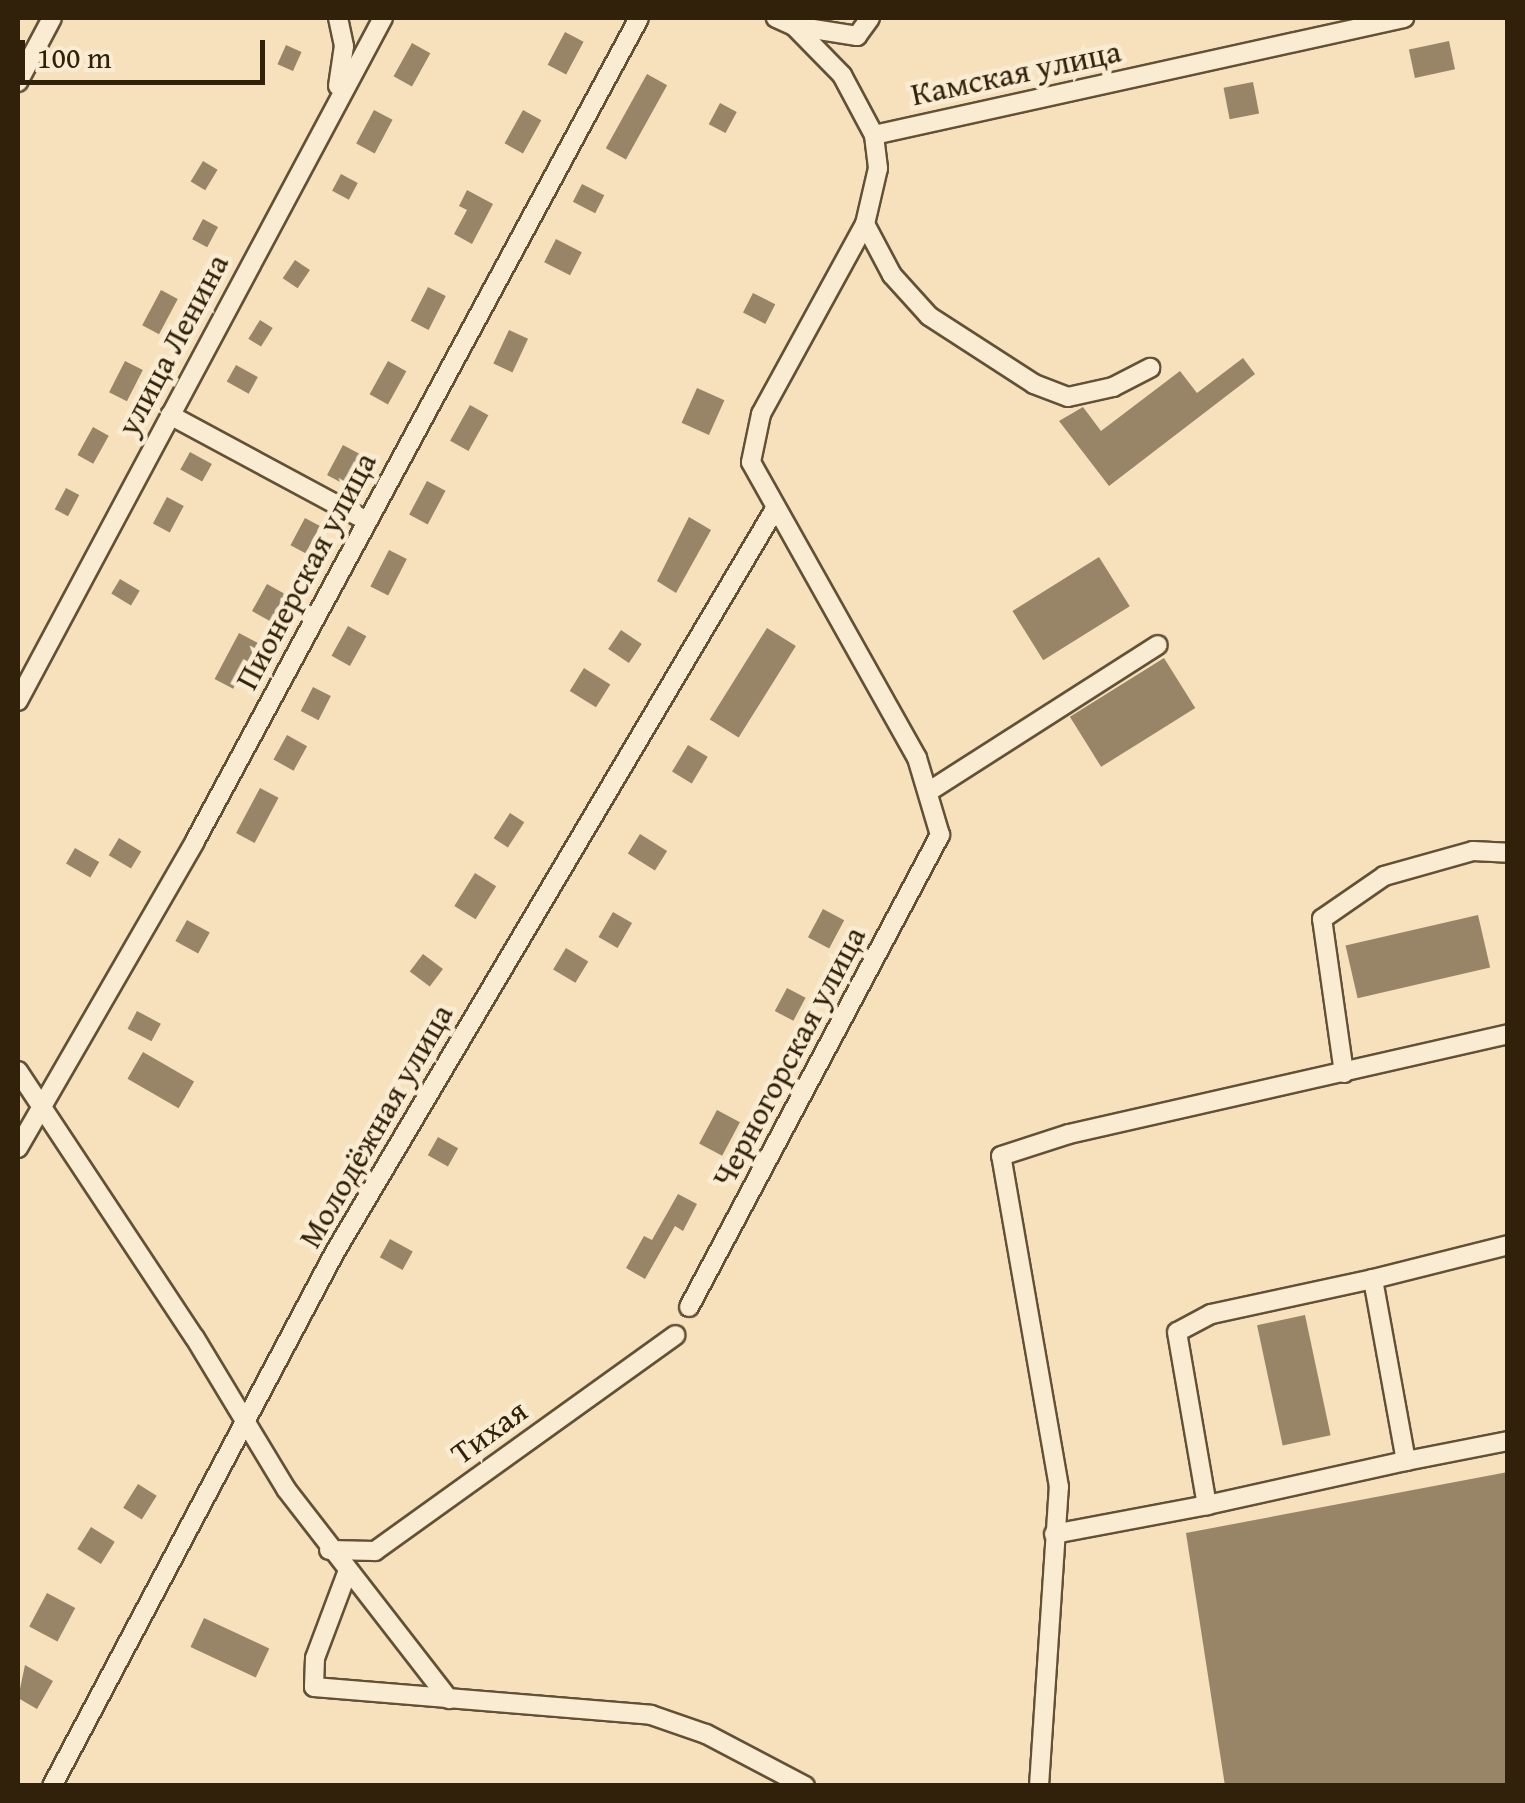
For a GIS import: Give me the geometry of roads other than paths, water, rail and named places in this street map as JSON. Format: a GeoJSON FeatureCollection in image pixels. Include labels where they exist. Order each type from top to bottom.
{"type":"FeatureCollection","features":[{"type":"Feature","properties":{"kind":"street"},"geometry":{"type":"LineString","coordinates":[[18,82],[52,18]]}},
{"type":"Feature","properties":{"kind":"street"},"geometry":{"type":"LineString","coordinates":[[336,97],[344,46],[338,18]]}},
{"type":"Feature","properties":{"kind":"street","name":"улица Ленина"},"geometry":{"type":"LineString","coordinates":[[18,700],[336,97],[382,18]]}},
{"type":"Feature","properties":{"kind":"street","name":"Пионерская улица"},"geometry":{"type":"LineString","coordinates":[[18,1148],[195,841],[639,18]]}},
{"type":"Feature","properties":{"kind":"street"},"geometry":{"type":"LineString","coordinates":[[776,18],[794,26],[857,36],[870,18]]}},
{"type":"Feature","properties":{"kind":"street","name":"Камская улица"},"geometry":{"type":"LineString","coordinates":[[874,135],[1404,18]]}},
{"type":"Feature","properties":{"kind":"street"},"geometry":{"type":"LineString","coordinates":[[794,26],[842,75],[874,135],[878,168],[864,224],[750,440],[751,462],[931,790],[1158,645]]}},
{"type":"Feature","properties":{"kind":"street"},"geometry":{"type":"LineString","coordinates":[[864,224],[892,274],[929,316],[1034,384],[1068,397],[1113,387],[1150,368]]}},
{"type":"Feature","properties":{"kind":"street"},"geometry":{"type":"LineString","coordinates":[[170,414],[367,521]]}},
{"type":"Feature","properties":{"kind":"street","name":"Молодёжная улица"},"geometry":{"type":"LineString","coordinates":[[52,1786],[335,1252],[775,509]]}},
{"type":"Feature","properties":{"kind":"street","name":"Черногорская улица"},"geometry":{"type":"LineString","coordinates":[[689,1307],[940,835],[931,790]]}},
{"type":"Feature","properties":{"kind":"street"},"geometry":{"type":"LineString","coordinates":[[1344,1073],[1322,919],[1384,876],[1473,852],[1508,853]]}},
{"type":"Feature","properties":{"kind":"street"},"geometry":{"type":"LineString","coordinates":[[1039,1786],[1055,1450],[1001,1156],[1070,1134],[1508,1034]]}},
{"type":"Feature","properties":{"kind":"street"},"geometry":{"type":"LineString","coordinates":[[18,1070],[330,1550],[449,1699]]}},
{"type":"Feature","properties":{"kind":"street"},"geometry":{"type":"LineString","coordinates":[[1207,1505],[1176,1332],[1210,1314],[1508,1245]]}},
{"type":"Feature","properties":{"kind":"street"},"geometry":{"type":"LineString","coordinates":[[1373,1279],[1406,1461]]}},
{"type":"Feature","properties":{"kind":"street","name":"Тихая"},"geometry":{"type":"LineString","coordinates":[[330,1550],[375,1551],[676,1335]]}},
{"type":"Feature","properties":{"kind":"street"},"geometry":{"type":"LineString","coordinates":[[1054,1534],[1508,1441]]}},
{"type":"Feature","properties":{"kind":"street"},"geometry":{"type":"LineString","coordinates":[[347,1573],[315,1658],[314,1687],[651,1715],[706,1734],[805,1786]]}}]}
